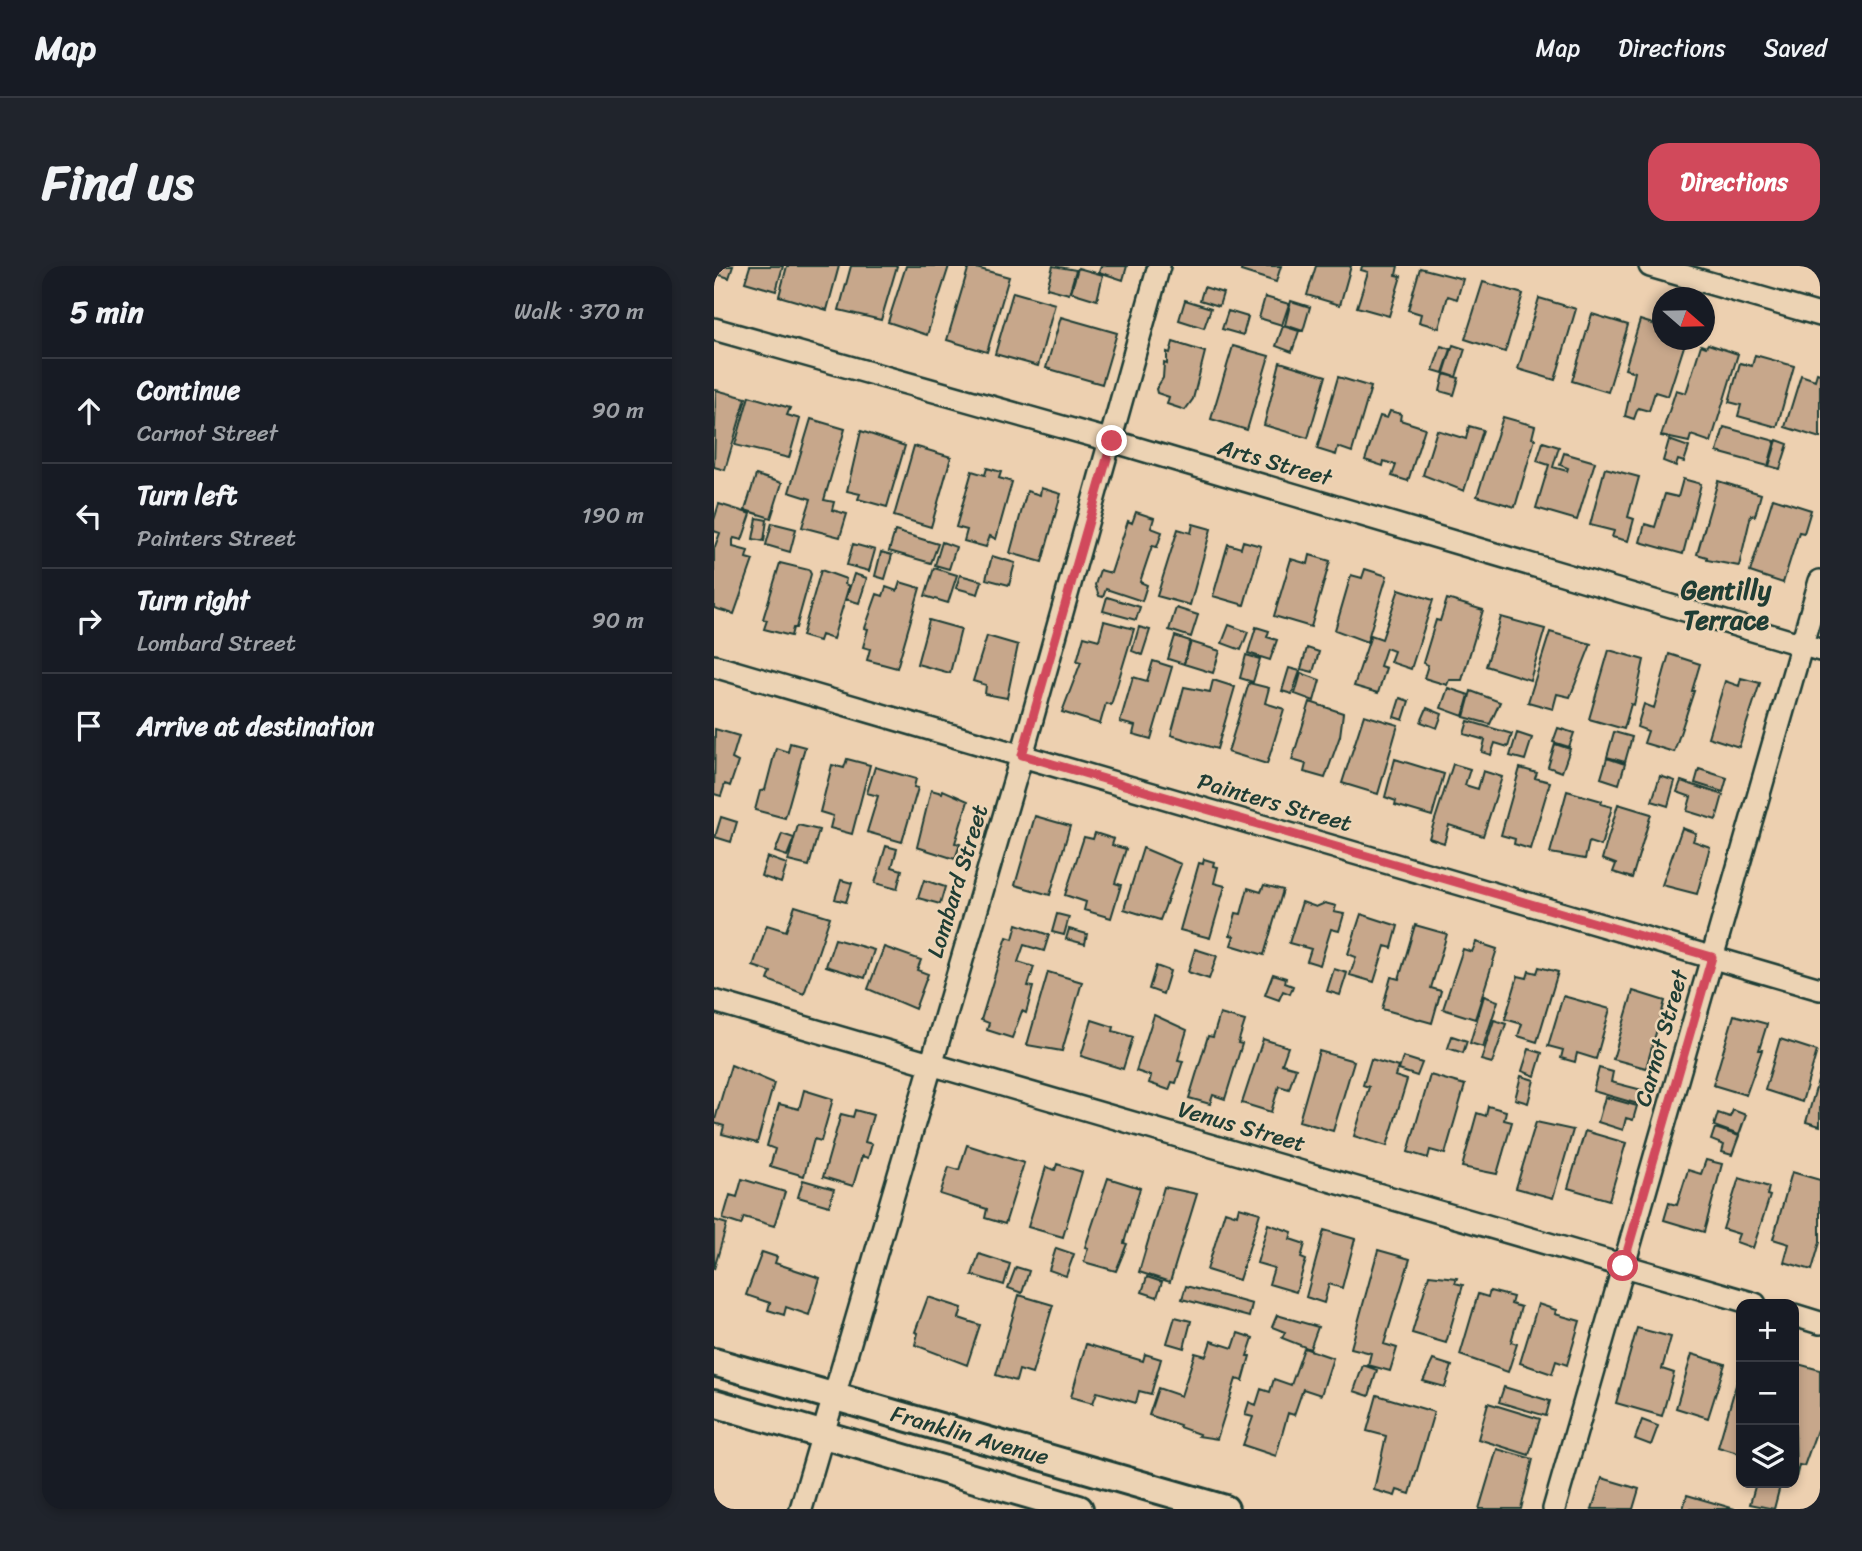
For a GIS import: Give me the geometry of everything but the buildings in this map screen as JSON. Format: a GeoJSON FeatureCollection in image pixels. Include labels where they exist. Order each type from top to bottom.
{"type":"FeatureCollection","features":[{"type":"Feature","properties":{"kind":"street","name":"Lombard Street"},"geometry":{"type":"LineString","coordinates":[[801,1509],[1022,755],[1112,441],[1158,266]]}},
{"type":"Feature","properties":{"kind":"street"},"geometry":{"type":"LineString","coordinates":[[1650,266],[1820,315]]}},
{"type":"Feature","properties":{"kind":"street","name":"Arts Street"},"geometry":{"type":"LineString","coordinates":[[714,329],[1112,441],[1811,647]]}},
{"type":"Feature","properties":{"kind":"street","name":"Carnot Street"},"geometry":{"type":"LineString","coordinates":[[1554,1509],[1712,957],[1811,647],[1820,581]]}},
{"type":"Feature","properties":{"kind":"street","name":"Painters Street"},"geometry":{"type":"LineString","coordinates":[[714,666],[1820,989]]}},
{"type":"Feature","properties":{"kind":"street","name":"Venus Street"},"geometry":{"type":"LineString","coordinates":[[714,1001],[1738,1299]]}},
{"type":"Feature","properties":{"kind":"street"},"geometry":{"type":"LineString","coordinates":[[1799,1317],[1820,1323]]}},
{"type":"Feature","properties":{"kind":"street","name":"Franklin Avenue"},"geometry":{"type":"LineString","coordinates":[[714,1362],[1225,1509]]}},
{"type":"Feature","properties":{"kind":"street","name":"Franklin Avenue"},"geometry":{"type":"LineString","coordinates":[[714,1403],[1079,1509]]}},
{"type":"Feature","properties":{"kind":"district","name":"Gentilly Terrace"},"geometry":{"type":"Point","coordinates":[1726,605]}},
{"type":"Feature","properties":{"kind":"route"},"geometry":{"type":"LineString","coordinates":[[1112,441],[1022,755],[1712,957],[1623,1266]]}}]}
